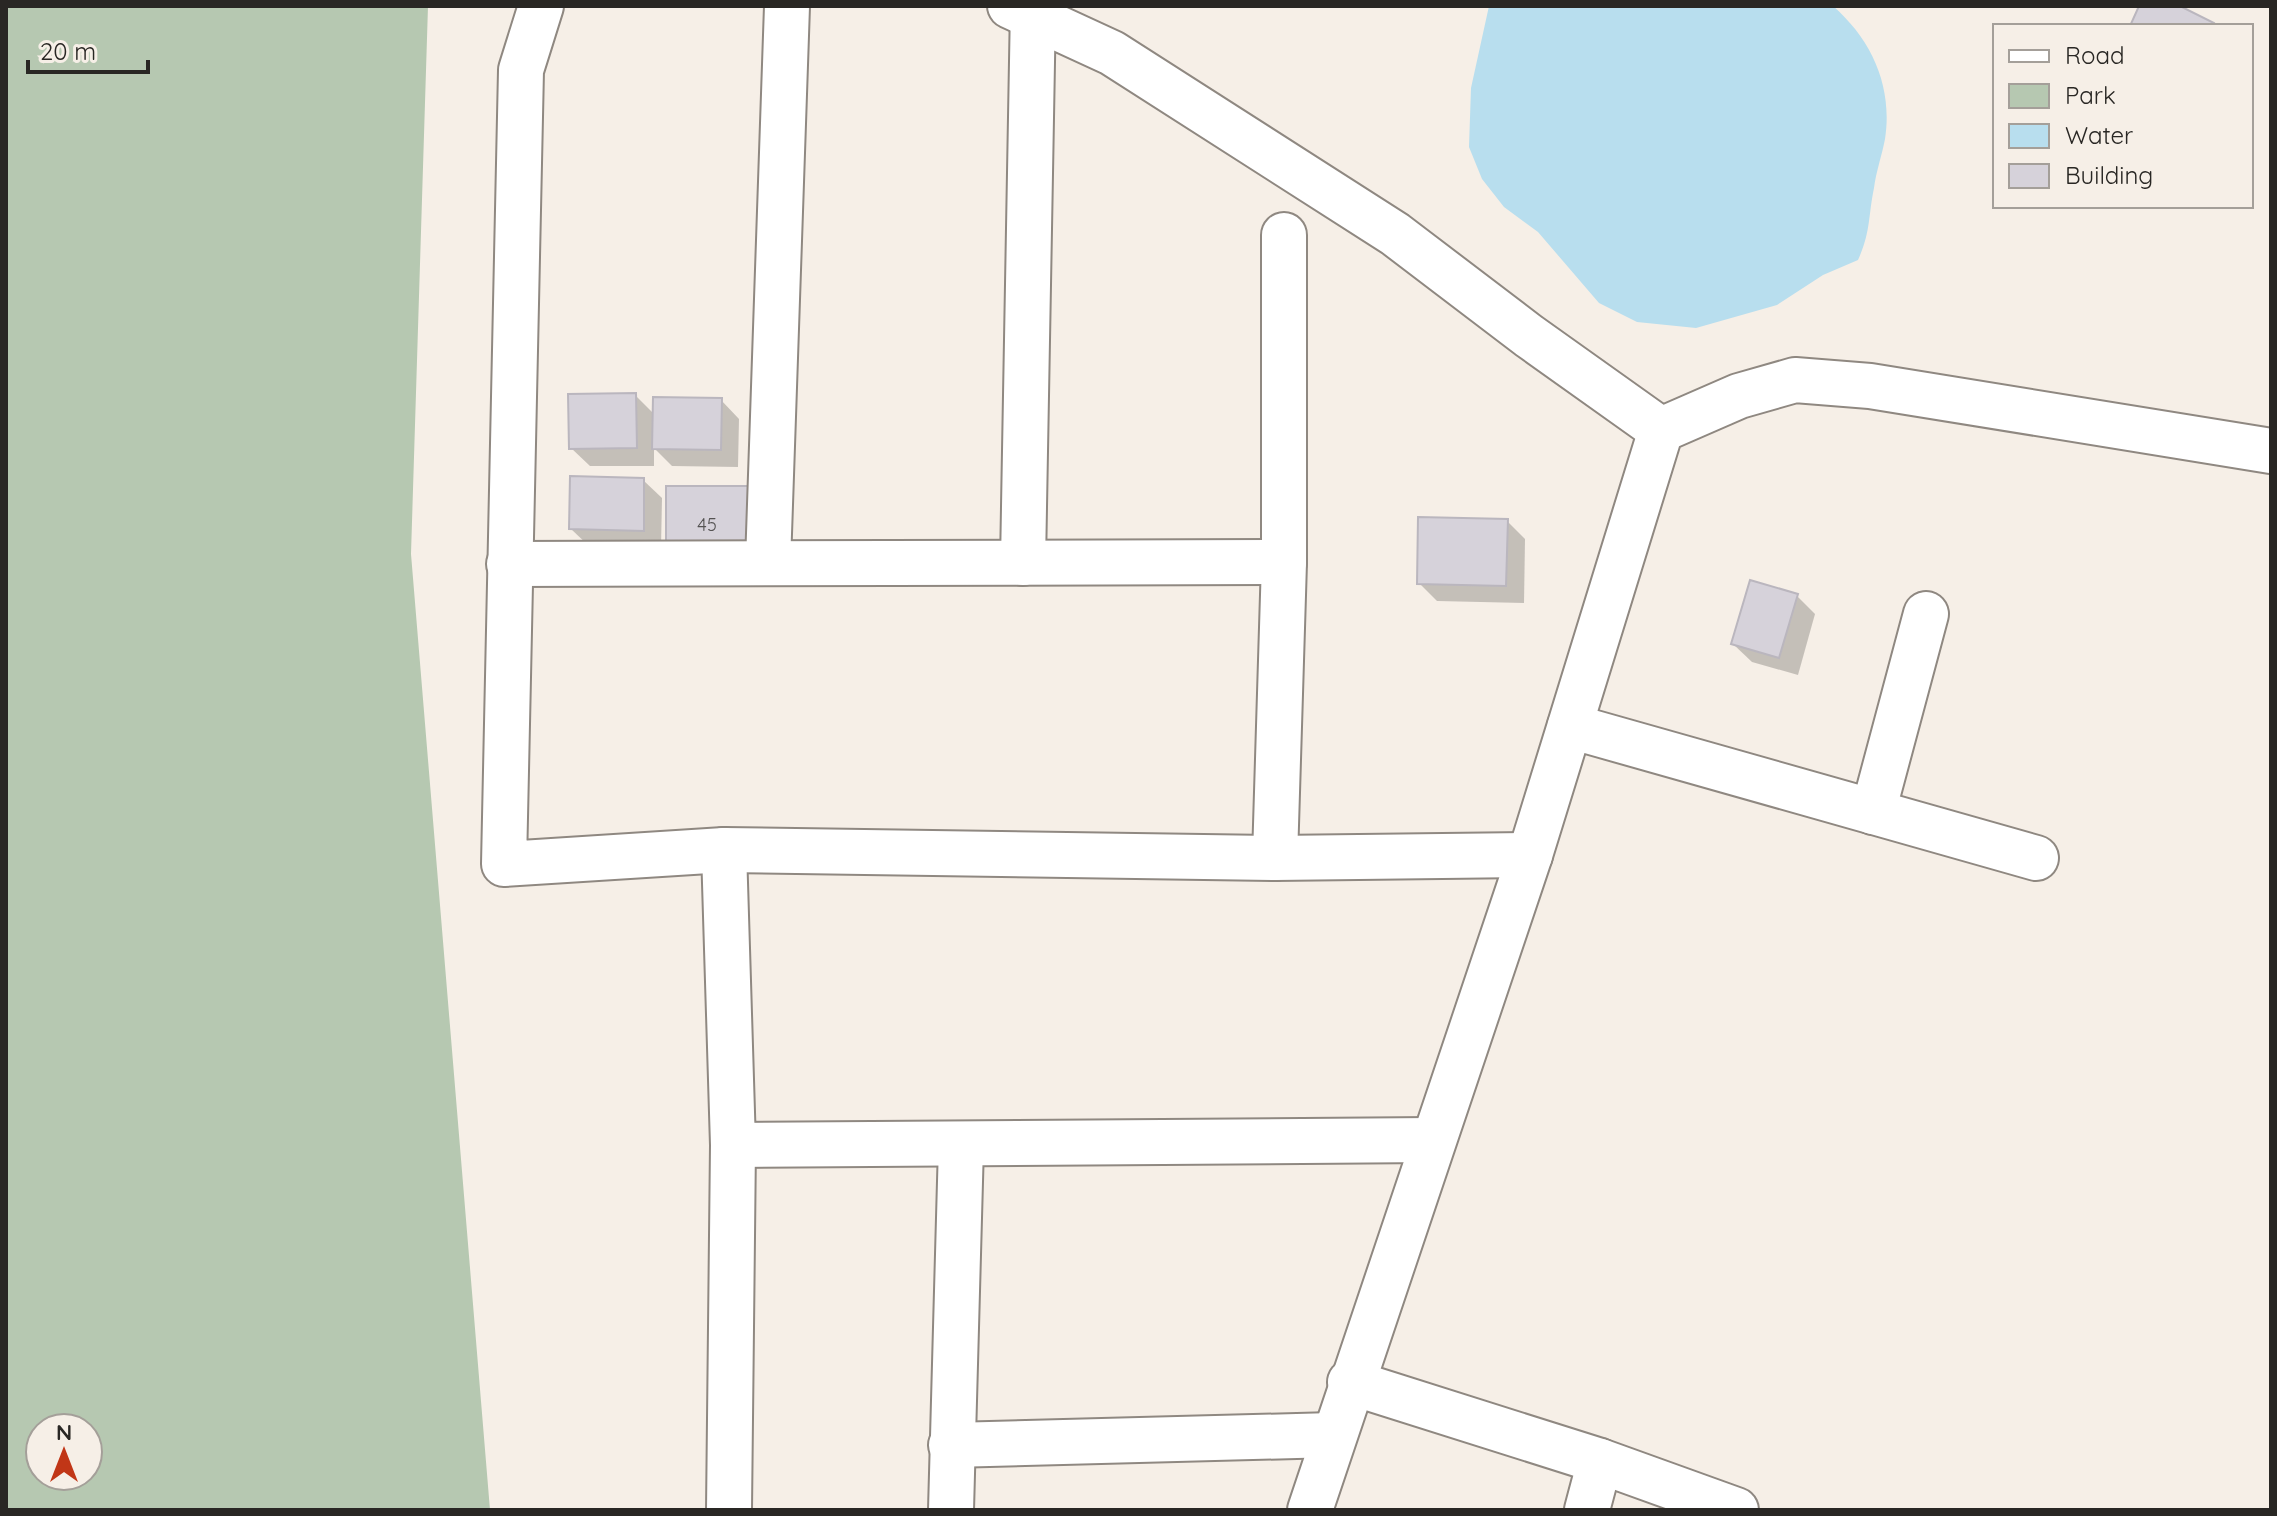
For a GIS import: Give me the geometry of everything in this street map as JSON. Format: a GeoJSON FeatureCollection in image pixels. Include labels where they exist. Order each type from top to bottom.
{"type":"FeatureCollection","features":[{"type":"Feature","properties":{"kind":"street"},"geometry":{"type":"LineString","coordinates":[[541,6],[521,70],[504,864],[724,850],[1275,858],[1530,855]]}},
{"type":"Feature","properties":{"kind":"street"},"geometry":{"type":"LineString","coordinates":[[768,563],[787,6]]}},
{"type":"Feature","properties":{"kind":"street"},"geometry":{"type":"LineString","coordinates":[[1023,563],[1025,8],[1112,53],[1395,234],[1529,336],[1661,430]]}},
{"type":"Feature","properties":{"kind":"street"},"geometry":{"type":"LineString","coordinates":[[1275,858],[1284,562],[1284,235]]}},
{"type":"Feature","properties":{"kind":"street"},"geometry":{"type":"LineString","coordinates":[[1310,1510],[1350,1382],[1530,855],[1661,430],[1739,396],[1795,380],[1870,386],[2271,451]]}},
{"type":"Feature","properties":{"kind":"street"},"geometry":{"type":"LineString","coordinates":[[509,564],[1284,562]]}},
{"type":"Feature","properties":{"kind":"street"},"geometry":{"type":"LineString","coordinates":[[1873,812],[1926,614]]}},
{"type":"Feature","properties":{"kind":"street"},"geometry":{"type":"LineString","coordinates":[[1570,726],[2036,858]]}},
{"type":"Feature","properties":{"kind":"street"},"geometry":{"type":"LineString","coordinates":[[724,850],[733,1145],[729,1510]]}},
{"type":"Feature","properties":{"kind":"street"},"geometry":{"type":"LineString","coordinates":[[733,1145],[1433,1140]]}},
{"type":"Feature","properties":{"kind":"street"},"geometry":{"type":"LineString","coordinates":[[951,1510],[961,1145]]}},
{"type":"Feature","properties":{"kind":"street"},"geometry":{"type":"LineString","coordinates":[[1350,1382],[1600,1461],[1736,1510]]}},
{"type":"Feature","properties":{"kind":"street"},"geometry":{"type":"LineString","coordinates":[[951,1445],[1333,1435]]}},
{"type":"Feature","properties":{"kind":"street"},"geometry":{"type":"LineString","coordinates":[[1587,1510],[1600,1461]]}},
{"type":"Feature","properties":{"kind":"green space"},"geometry":{"type":"Polygon","coordinates":[[[6,6],[428,6],[411,554],[490,1510],[6,1510],[6,6]]]}},
{"type":"Feature","properties":{"kind":"water"},"geometry":{"type":"Polygon","coordinates":[[[1489,6],[1833,6],[1869,49],[1886,101],[1885,139],[1867,232],[1858,260],[1823,275],[1777,305],[1696,328],[1637,322],[1599,303],[1538,232],[1504,207],[1482,179],[1469,147],[1471,88],[1489,6]]]}},
{"type":"Feature","properties":{"kind":"building"},"geometry":{"type":"Polygon","coordinates":[[[2139,6],[2180,6],[2214,23],[2214,24],[2131,24],[2139,6]]]}},
{"type":"Feature","properties":{"kind":"building"},"geometry":{"type":"Polygon","coordinates":[[[636,393],[637,448],[569,449],[568,394],[636,393]]]}},
{"type":"Feature","properties":{"kind":"building"},"geometry":{"type":"Polygon","coordinates":[[[653,397],[722,398],[721,450],[652,449],[653,397]]]}},
{"type":"Feature","properties":{"kind":"building"},"geometry":{"type":"Polygon","coordinates":[[[570,476],[644,478],[644,531],[569,529],[570,476]]]}},
{"type":"Feature","properties":{"kind":"building"},"geometry":{"type":"Polygon","coordinates":[[[666,486],[748,486],[748,544],[666,545],[666,486]]]}},
{"type":"Feature","properties":{"kind":"building"},"geometry":{"type":"Polygon","coordinates":[[[1418,517],[1508,519],[1506,586],[1417,584],[1418,517]]]}},
{"type":"Feature","properties":{"kind":"building"},"geometry":{"type":"Polygon","coordinates":[[[1750,580],[1798,594],[1779,658],[1731,644],[1750,580]]]}}]}
